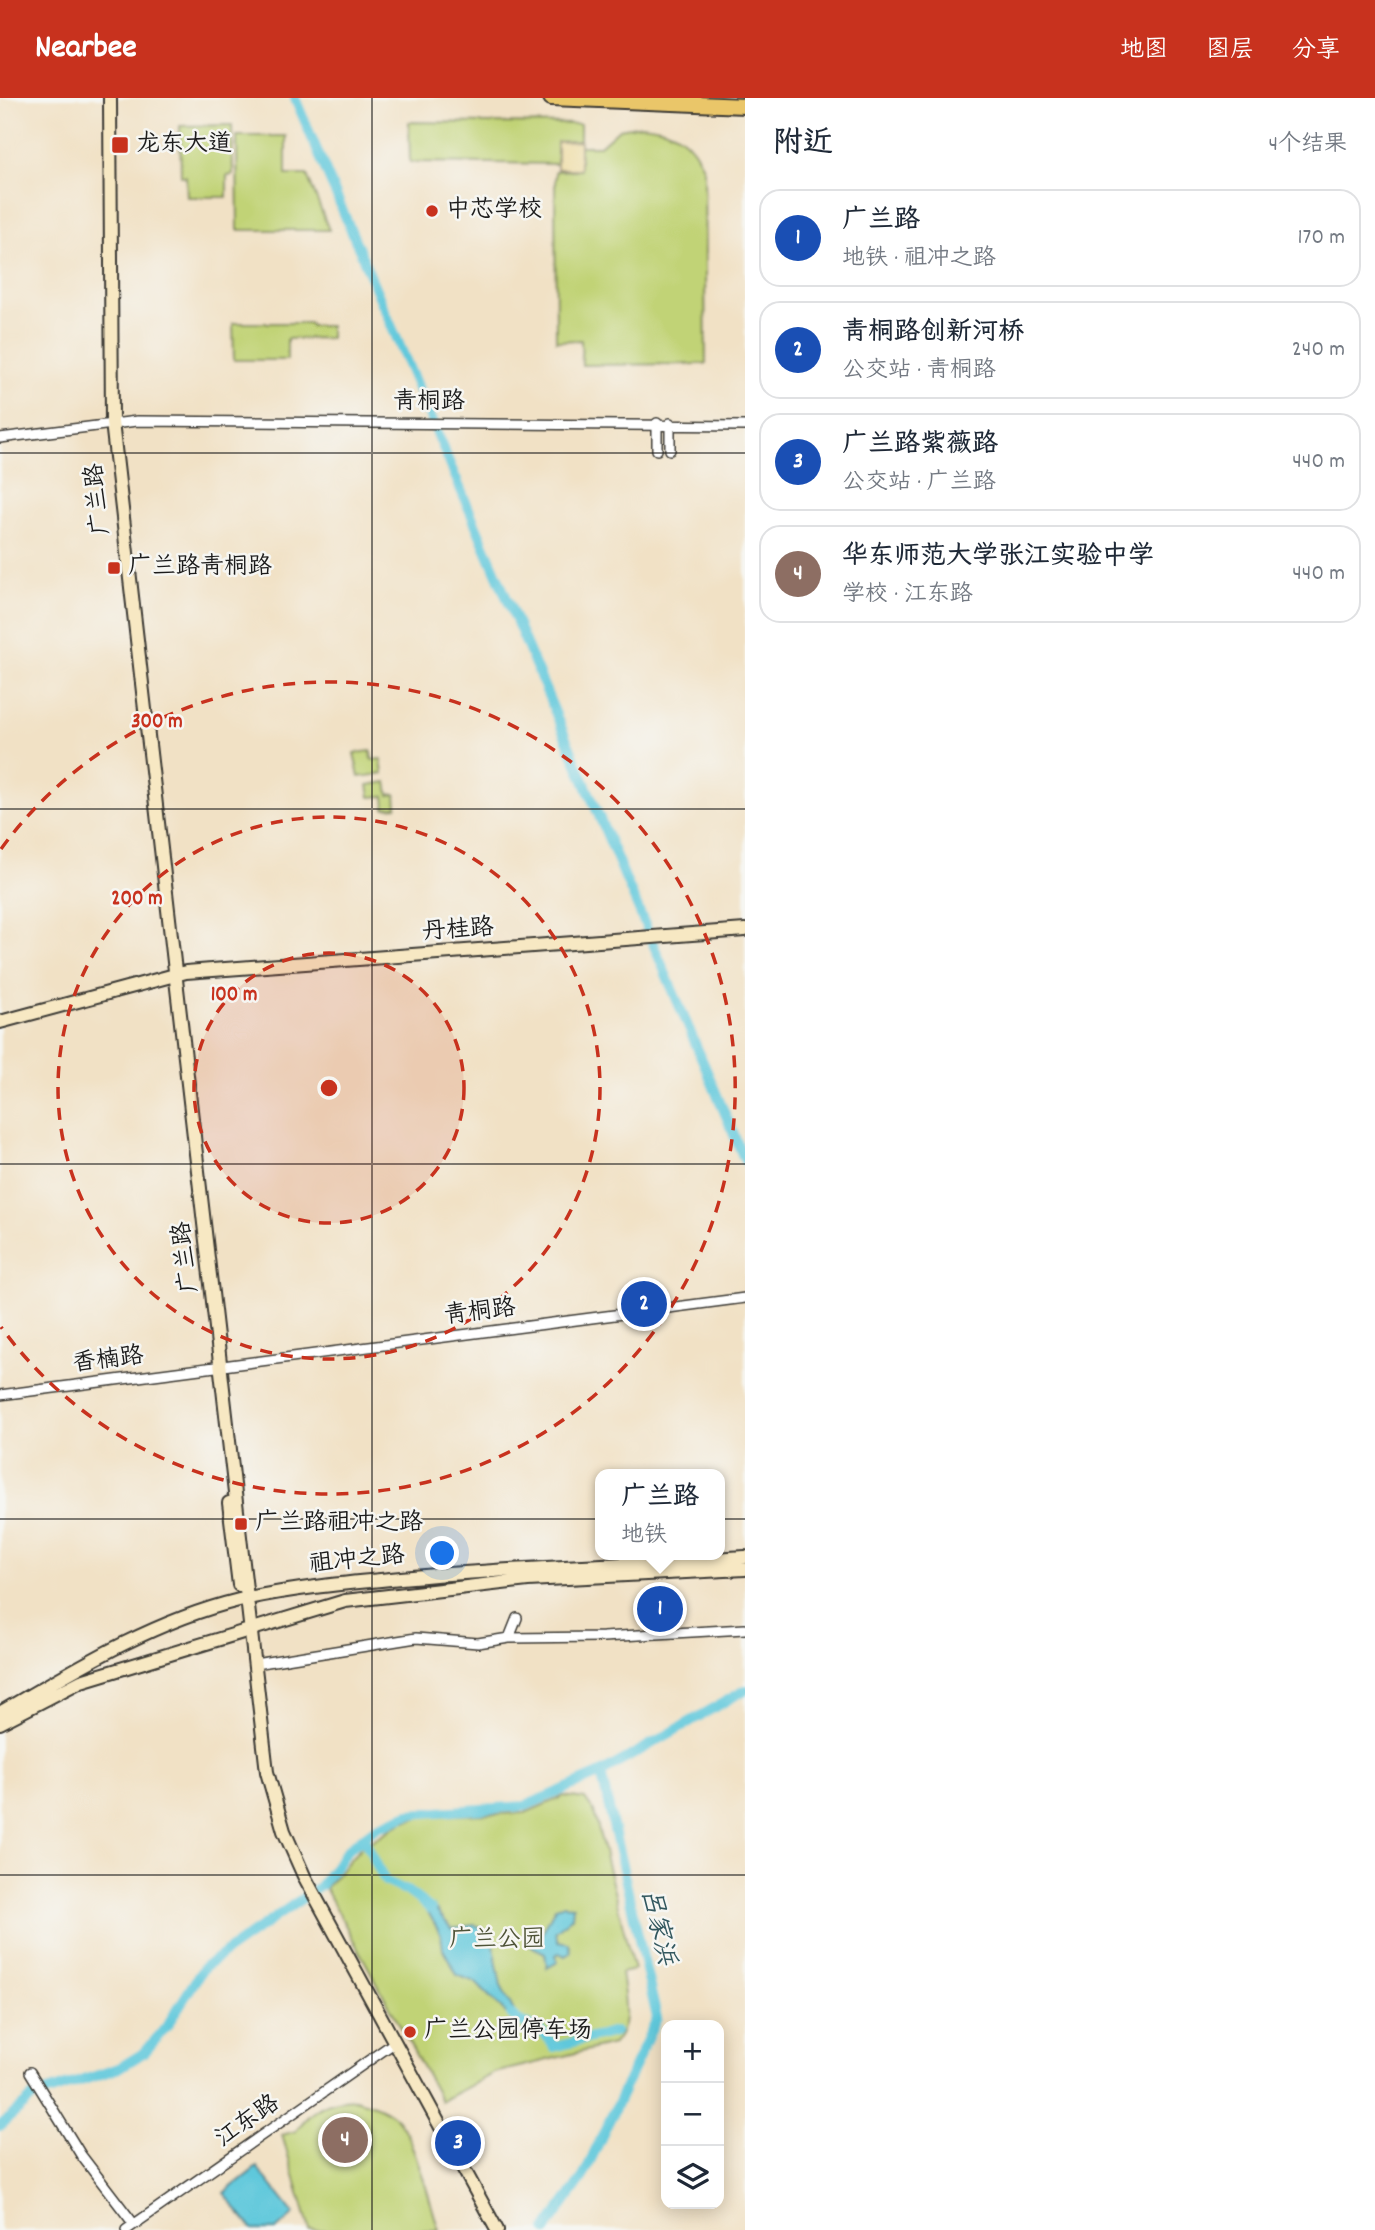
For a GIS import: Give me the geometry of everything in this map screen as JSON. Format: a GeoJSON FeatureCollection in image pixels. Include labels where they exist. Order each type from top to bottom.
{"type":"FeatureCollection","features":[{"type":"Feature","properties":{"kind":"main road"},"geometry":{"type":"LineString","coordinates":[[551,98],[745,106]]}},
{"type":"Feature","properties":{"kind":"street","name":"广兰路"},"geometry":{"type":"LineString","coordinates":[[110,98],[112,422],[174,977],[172,990],[181,1086],[245,1599],[257,1742],[267,1794],[283,1842],[490,2230]]}},
{"type":"Feature","properties":{"kind":"street","name":"青桐路"},"geometry":{"type":"LineString","coordinates":[[112,422],[670,423],[745,426]]}},
{"type":"Feature","properties":{"kind":"street"},"geometry":{"type":"LineString","coordinates":[[0,438],[112,422]]}},
{"type":"Feature","properties":{"kind":"street"},"geometry":{"type":"LineString","coordinates":[[657,423],[657,450]]}},
{"type":"Feature","properties":{"kind":"street"},"geometry":{"type":"LineString","coordinates":[[670,423],[670,450]]}},
{"type":"Feature","properties":{"kind":"street","name":"丹桂路"},"geometry":{"type":"LineString","coordinates":[[0,1022],[196,972],[634,941],[745,930]]}},
{"type":"Feature","properties":{"kind":"street","name":"丹桂路"},"geometry":{"type":"LineString","coordinates":[[668,938],[745,935]]}},
{"type":"Feature","properties":{"kind":"street","name":"青桐路"},"geometry":{"type":"LineString","coordinates":[[218,1367],[745,1298]]}},
{"type":"Feature","properties":{"kind":"street","name":"香楠路"},"geometry":{"type":"LineString","coordinates":[[0,1395],[218,1367]]}},
{"type":"Feature","properties":{"kind":"street","name":"祖冲之路"},"geometry":{"type":"LineString","coordinates":[[725,1558],[745,1557]]}},
{"type":"Feature","properties":{"kind":"street","name":"祖冲之路"},"geometry":{"type":"LineString","coordinates":[[0,1713],[74,1668],[134,1640],[245,1599],[342,1583],[459,1572],[688,1560]]}},
{"type":"Feature","properties":{"kind":"street","name":"祖冲之路"},"geometry":{"type":"LineString","coordinates":[[0,1723],[81,1681],[345,1601],[396,1593],[528,1580],[745,1569]]}},
{"type":"Feature","properties":{"kind":"street"},"geometry":{"type":"LineString","coordinates":[[509,1637],[517,1618]]}},
{"type":"Feature","properties":{"kind":"street"},"geometry":{"type":"LineString","coordinates":[[255,1664],[416,1637],[478,1643],[509,1637],[603,1637],[745,1629]]}},
{"type":"Feature","properties":{"kind":"street","name":"广兰路"},"geometry":{"type":"LineString","coordinates":[[248,1631],[255,1664],[267,1772],[302,1878]]}},
{"type":"Feature","properties":{"kind":"street","name":"广兰路"},"geometry":{"type":"LineString","coordinates":[[321,1914],[497,2230]]}},
{"type":"Feature","properties":{"kind":"street","name":"江东路"},"geometry":{"type":"LineString","coordinates":[[130,2227],[391,2045]]}},
{"type":"Feature","properties":{"kind":"street"},"geometry":{"type":"LineString","coordinates":[[30,2072],[81,2155],[130,2227]]}},
{"type":"Feature","properties":{"kind":"green space"},"geometry":{"type":"Polygon","coordinates":[[[409,122],[580,124],[580,141],[557,142],[557,164],[410,162],[409,122]]]}},
{"type":"Feature","properties":{"kind":"green space"},"geometry":{"type":"Polygon","coordinates":[[[232,125],[233,175],[227,176],[227,197],[187,197],[186,176],[181,176],[180,126],[232,125]]]}},
{"type":"Feature","properties":{"kind":"green space"},"geometry":{"type":"Polygon","coordinates":[[[642,125],[664,129],[681,137],[694,150],[704,170],[706,364],[582,365],[581,340],[556,341],[555,171],[580,170],[580,146],[600,146],[619,129],[642,125]]]}},
{"type":"Feature","properties":{"kind":"green space"},"geometry":{"type":"Polygon","coordinates":[[[237,136],[286,136],[286,175],[307,175],[329,230],[238,230],[237,136]]]}},
{"type":"Feature","properties":{"kind":"green space"},"geometry":{"type":"Polygon","coordinates":[[[233,323],[310,323],[311,326],[330,326],[330,338],[287,339],[287,360],[234,360],[233,323]]]}},
{"type":"Feature","properties":{"kind":"green space"},"geometry":{"type":"Polygon","coordinates":[[[371,751],[372,760],[381,759],[383,774],[359,777],[354,753],[371,751]]]}},
{"type":"Feature","properties":{"kind":"green space"},"geometry":{"type":"Polygon","coordinates":[[[387,782],[389,795],[396,794],[397,807],[385,808],[384,796],[370,797],[368,785],[387,782]]]}},
{"type":"Feature","properties":{"kind":"green space","name":"广兰公园"},"geometry":{"type":"Polygon","coordinates":[[[564,1796],[585,1799],[594,1812],[634,1970],[621,1973],[625,2001],[623,2029],[613,2044],[494,2073],[441,2101],[325,1888],[360,1848],[402,1822],[424,1816],[525,1813],[564,1796]]]}},
{"type":"Feature","properties":{"kind":"green space"},"geometry":{"type":"Polygon","coordinates":[[[355,2099],[386,2111],[402,2126],[415,2154],[439,2230],[310,2230],[282,2135],[296,2131],[308,2116],[321,2107],[337,2101],[355,2099]]]}},
{"type":"Feature","properties":{"kind":"sand"},"geometry":{"type":"Polygon","coordinates":[[[580,141],[580,169],[557,169],[557,142],[580,141]]]}},
{"type":"Feature","properties":{"kind":"water"},"geometry":{"type":"Polygon","coordinates":[[[573,1906],[572,1917],[555,1932],[558,1941],[569,1943],[571,1952],[565,1956],[559,1953],[556,1955],[558,1962],[547,1968],[545,1953],[529,1945],[541,1935],[555,1907],[573,1906]]]}},
{"type":"Feature","properties":{"kind":"water"},"geometry":{"type":"Polygon","coordinates":[[[434,1907],[451,1928],[475,1925],[485,1930],[494,1947],[501,1986],[514,2011],[509,2016],[475,1982],[457,1975],[443,1949],[441,1935],[428,1912],[434,1907]]]}},
{"type":"Feature","properties":{"kind":"water"},"geometry":{"type":"Polygon","coordinates":[[[257,2167],[294,2214],[276,2230],[253,2230],[224,2193],[257,2167]]]}},
{"type":"Feature","properties":{"kind":"waterway"},"geometry":{"type":"LineString","coordinates":[[295,98],[745,1161]]}},
{"type":"Feature","properties":{"kind":"waterway","name":"吕家浜"},"geometry":{"type":"LineString","coordinates":[[546,2230],[583,2177],[657,2018],[601,1773],[745,1690]]}},
{"type":"Feature","properties":{"kind":"waterway"},"geometry":{"type":"LineString","coordinates":[[0,2126],[33,2097],[119,2068],[145,2052],[166,2027],[204,1967],[320,1886],[348,1849],[377,1827],[409,1814],[525,1806],[601,1773]]}},
{"type":"Feature","properties":{"kind":"waterway"},"geometry":{"type":"LineString","coordinates":[[363,1837],[385,1881],[407,1891],[431,1909]]}},
{"type":"Feature","properties":{"kind":"waterway"},"geometry":{"type":"LineString","coordinates":[[511,2014],[522,2023],[539,2030],[554,2047],[615,2032]]}},
{"type":"Feature","properties":{"kind":"place","name":"龙东大道"},"geometry":{"type":"Point","coordinates":[120,145]}},
{"type":"Feature","properties":{"kind":"place","name":"中芯学校"},"geometry":{"type":"Point","coordinates":[432,211]}},
{"type":"Feature","properties":{"kind":"place","name":"广兰路青桐路"},"geometry":{"type":"Point","coordinates":[114,568]}},
{"type":"Feature","properties":{"kind":"place","name":"青桐路创新河桥"},"geometry":{"type":"Point","coordinates":[644,1304]}},
{"type":"Feature","properties":{"kind":"place","name":"广兰路祖冲之路"},"geometry":{"type":"Point","coordinates":[241,1524]}},
{"type":"Feature","properties":{"kind":"place","name":"广兰路"},"geometry":{"type":"Point","coordinates":[660,1609]}},
{"type":"Feature","properties":{"kind":"place","name":"广兰公园停车场"},"geometry":{"type":"Point","coordinates":[410,2032]}},
{"type":"Feature","properties":{"kind":"place","name":"华东师范大学张江实验中学"},"geometry":{"type":"Point","coordinates":[345,2140]}},
{"type":"Feature","properties":{"kind":"place","name":"广兰路紫薇路"},"geometry":{"type":"Point","coordinates":[458,2143]}}]}
